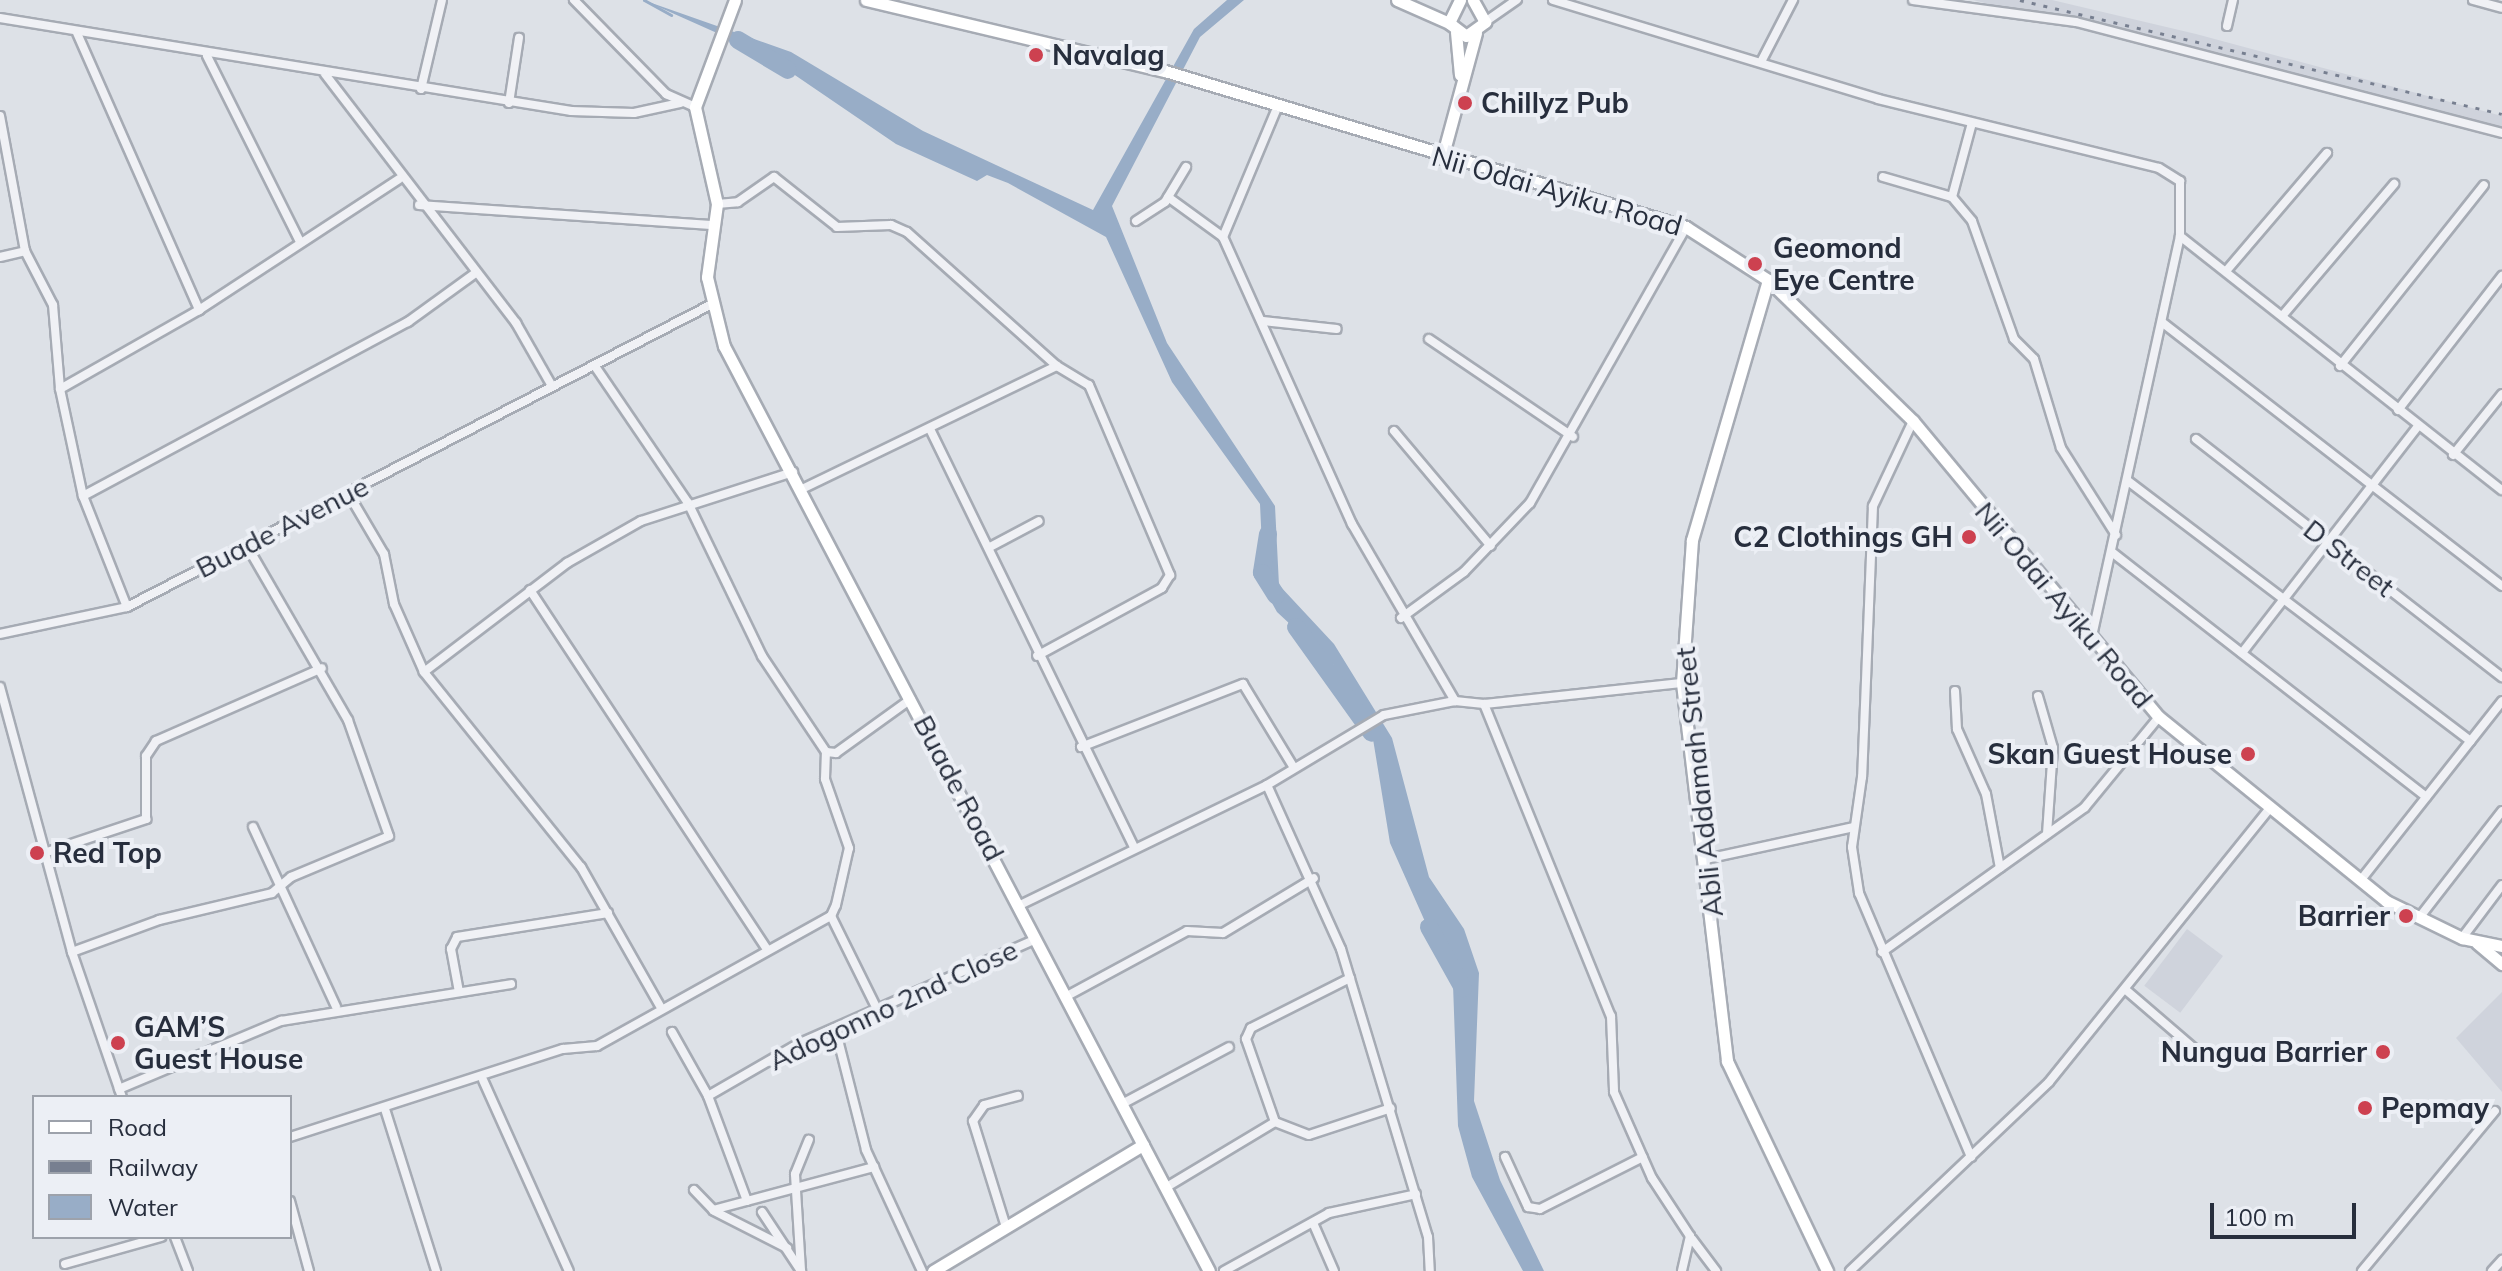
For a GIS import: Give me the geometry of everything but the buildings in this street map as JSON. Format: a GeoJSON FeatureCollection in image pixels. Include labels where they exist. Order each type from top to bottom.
{"type":"FeatureCollection","features":[{"type":"Feature","properties":{"kind":"street"},"geometry":{"type":"LineString","coordinates":[[421,89],[442,0]]}},
{"type":"Feature","properties":{"kind":"street"},"geometry":{"type":"LineString","coordinates":[[574,0],[680,103]]}},
{"type":"Feature","properties":{"kind":"street"},"geometry":{"type":"LineString","coordinates":[[710,305],[717,204],[695,107],[735,0]]}},
{"type":"Feature","properties":{"kind":"street","name":"Nii Odai Ayiku Road"},"geometry":{"type":"LineString","coordinates":[[866,0],[1165,71],[1442,158],[1686,227],[1768,280],[1913,421],[2090,642],[2159,717],[2360,881],[2419,918],[2476,943]]}},
{"type":"Feature","properties":{"kind":"street"},"geometry":{"type":"LineString","coordinates":[[1397,0],[1452,28],[1476,33]]}},
{"type":"Feature","properties":{"kind":"street"},"geometry":{"type":"LineString","coordinates":[[1457,0],[1452,28],[1460,75]]}},
{"type":"Feature","properties":{"kind":"street"},"geometry":{"type":"LineString","coordinates":[[1473,0],[1485,22]]}},
{"type":"Feature","properties":{"kind":"street"},"geometry":{"type":"LineString","coordinates":[[1442,158],[1460,75],[1476,33],[1485,22],[1517,0]]}},
{"type":"Feature","properties":{"kind":"street"},"geometry":{"type":"LineString","coordinates":[[1553,0],[1972,123],[2159,168],[2180,181],[2180,236],[2113,553],[2090,642]]}},
{"type":"Feature","properties":{"kind":"street"},"geometry":{"type":"LineString","coordinates":[[1762,60],[1793,0]]}},
{"type":"Feature","properties":{"kind":"street"},"geometry":{"type":"LineString","coordinates":[[1913,0],[2076,22],[2502,133]]}},
{"type":"Feature","properties":{"kind":"street"},"geometry":{"type":"LineString","coordinates":[[2227,26],[2233,0]]}},
{"type":"Feature","properties":{"kind":"street"},"geometry":{"type":"LineString","coordinates":[[2473,0],[2502,8]]}},
{"type":"Feature","properties":{"kind":"street"},"geometry":{"type":"LineString","coordinates":[[0,18],[207,56],[509,103],[603,114],[680,103],[695,107]]}},
{"type":"Feature","properties":{"kind":"street"},"geometry":{"type":"LineString","coordinates":[[77,33],[199,310]]}},
{"type":"Feature","properties":{"kind":"street"},"geometry":{"type":"LineString","coordinates":[[509,103],[519,38]]}},
{"type":"Feature","properties":{"kind":"street"},"geometry":{"type":"LineString","coordinates":[[207,56],[300,242]]}},
{"type":"Feature","properties":{"kind":"street"},"geometry":{"type":"LineString","coordinates":[[325,74],[399,179],[516,323],[552,386]]}},
{"type":"Feature","properties":{"kind":"street"},"geometry":{"type":"LineString","coordinates":[[1223,237],[1277,108]]}},
{"type":"Feature","properties":{"kind":"street"},"geometry":{"type":"LineString","coordinates":[[0,116],[25,251],[53,305],[60,389],[83,496],[127,607]]}},
{"type":"Feature","properties":{"kind":"street"},"geometry":{"type":"LineString","coordinates":[[1952,197],[1972,123]]}},
{"type":"Feature","properties":{"kind":"street"},"geometry":{"type":"LineString","coordinates":[[2227,270],[2327,153]]}},
{"type":"Feature","properties":{"kind":"street"},"geometry":{"type":"LineString","coordinates":[[1136,221],[1168,197],[1186,167]]}},
{"type":"Feature","properties":{"kind":"street"},"geometry":{"type":"LineString","coordinates":[[717,204],[738,202],[774,177],[837,227],[891,225],[907,232],[1057,366],[1089,385],[1170,575],[1162,588],[1037,656]]}},
{"type":"Feature","properties":{"kind":"street"},"geometry":{"type":"LineString","coordinates":[[1883,177],[1952,197],[1972,221],[2014,339],[2034,359],[2061,448],[2116,535]]}},
{"type":"Feature","properties":{"kind":"street"},"geometry":{"type":"LineString","coordinates":[[60,389],[199,310],[399,179]]}},
{"type":"Feature","properties":{"kind":"street"},"geometry":{"type":"LineString","coordinates":[[2283,315],[2394,184]]}},
{"type":"Feature","properties":{"kind":"street"},"geometry":{"type":"LineString","coordinates":[[2340,366],[2484,185]]}},
{"type":"Feature","properties":{"kind":"street"},"geometry":{"type":"LineString","coordinates":[[1168,197],[1223,237],[1401,618],[1455,701]]}},
{"type":"Feature","properties":{"kind":"street"},"geometry":{"type":"LineString","coordinates":[[419,205],[714,225]]}},
{"type":"Feature","properties":{"kind":"street"},"geometry":{"type":"LineString","coordinates":[[1401,618],[1491,546],[1573,437],[1686,227]]}},
{"type":"Feature","properties":{"kind":"street"},"geometry":{"type":"LineString","coordinates":[[2180,236],[2283,315],[2340,366],[2417,427],[2502,490]]}},
{"type":"Feature","properties":{"kind":"street"},"geometry":{"type":"LineString","coordinates":[[0,257],[25,251]]}},
{"type":"Feature","properties":{"kind":"street"},"geometry":{"type":"LineString","coordinates":[[83,496],[408,322],[474,274]]}},
{"type":"Feature","properties":{"kind":"street"},"geometry":{"type":"LineString","coordinates":[[2398,410],[2502,276]]}},
{"type":"Feature","properties":{"kind":"street","name":"Abli Addamah Street"},"geometry":{"type":"LineString","coordinates":[[1768,280],[1692,540],[1682,683],[1706,859],[1727,1061],[1827,1271]]}},
{"type":"Feature","properties":{"kind":"street","name":"Buade Avenue"},"geometry":{"type":"LineString","coordinates":[[0,634],[127,607],[710,305]]}},
{"type":"Feature","properties":{"kind":"street","name":"Buade Road"},"geometry":{"type":"LineString","coordinates":[[710,305],[737,374],[793,472],[1020,905],[1206,1270]]}},
{"type":"Feature","properties":{"kind":"street"},"geometry":{"type":"LineString","coordinates":[[1263,321],[1337,329]]}},
{"type":"Feature","properties":{"kind":"street"},"geometry":{"type":"LineString","coordinates":[[2163,323],[2502,586]]}},
{"type":"Feature","properties":{"kind":"street"},"geometry":{"type":"LineString","coordinates":[[1429,339],[1573,437]]}},
{"type":"Feature","properties":{"kind":"street"},"geometry":{"type":"LineString","coordinates":[[595,366],[688,503],[762,656],[826,752],[825,779],[849,848],[831,916],[879,1013]]}},
{"type":"Feature","properties":{"kind":"street"},"geometry":{"type":"LineString","coordinates":[[802,489],[1057,366]]}},
{"type":"Feature","properties":{"kind":"street"},"geometry":{"type":"LineString","coordinates":[[2453,455],[2502,394]]}},
{"type":"Feature","properties":{"kind":"street"},"geometry":{"type":"LineString","coordinates":[[1913,421],[1873,506],[1854,827],[1859,893],[1971,1157]]}},
{"type":"Feature","properties":{"kind":"street"},"geometry":{"type":"LineString","coordinates":[[2242,653],[2326,539],[2417,427]]}},
{"type":"Feature","properties":{"kind":"street"},"geometry":{"type":"LineString","coordinates":[[930,429],[990,547],[1081,747],[1134,848]]}},
{"type":"Feature","properties":{"kind":"street"},"geometry":{"type":"LineString","coordinates":[[1394,431],[1491,546]]}},
{"type":"Feature","properties":{"kind":"street","name":"D Street"},"geometry":{"type":"LineString","coordinates":[[2196,439],[2502,677]]}},
{"type":"Feature","properties":{"kind":"street"},"geometry":{"type":"LineString","coordinates":[[424,672],[530,590],[641,521],[688,503],[793,472]]}},
{"type":"Feature","properties":{"kind":"street"},"geometry":{"type":"LineString","coordinates":[[2128,481],[2284,594],[2471,741]]}},
{"type":"Feature","properties":{"kind":"street"},"geometry":{"type":"LineString","coordinates":[[348,493],[384,554],[394,604],[424,672],[544,819],[608,913],[660,1006]]}},
{"type":"Feature","properties":{"kind":"street"},"geometry":{"type":"LineString","coordinates":[[990,547],[1039,521]]}},
{"type":"Feature","properties":{"kind":"street"},"geometry":{"type":"LineString","coordinates":[[72,952],[283,885],[389,836],[322,668],[247,546]]}},
{"type":"Feature","properties":{"kind":"street"},"geometry":{"type":"LineString","coordinates":[[2113,553],[2426,797]]}},
{"type":"Feature","properties":{"kind":"street"},"geometry":{"type":"LineString","coordinates":[[530,590],[661,778],[767,950]]}},
{"type":"Feature","properties":{"kind":"street"},"geometry":{"type":"LineString","coordinates":[[44,853],[146,819],[146,756],[156,741],[322,668]]}},
{"type":"Feature","properties":{"kind":"street"},"geometry":{"type":"LineString","coordinates":[[1020,905],[1267,785],[1384,715],[1455,701],[1484,704],[1682,683]]}},
{"type":"Feature","properties":{"kind":"street"},"geometry":{"type":"LineString","coordinates":[[1081,747],[1243,684],[1294,768]]}},
{"type":"Feature","properties":{"kind":"street"},"geometry":{"type":"LineString","coordinates":[[0,687],[72,952],[120,1093],[169,1062],[336,1007],[511,984]]}},
{"type":"Feature","properties":{"kind":"street"},"geometry":{"type":"LineString","coordinates":[[1955,691],[1957,729],[1986,794],[2000,868]]}},
{"type":"Feature","properties":{"kind":"street"},"geometry":{"type":"LineString","coordinates":[[2038,696],[2053,748],[2047,834]]}},
{"type":"Feature","properties":{"kind":"street"},"geometry":{"type":"LineString","coordinates":[[826,752],[836,753],[912,699]]}},
{"type":"Feature","properties":{"kind":"street"},"geometry":{"type":"LineString","coordinates":[[2360,881],[2502,701]]}},
{"type":"Feature","properties":{"kind":"street"},"geometry":{"type":"LineString","coordinates":[[1484,704],[1611,1016],[1614,1092],[1643,1157],[1690,1236],[1716,1271]]}},
{"type":"Feature","properties":{"kind":"street"},"geometry":{"type":"LineString","coordinates":[[1882,952],[2099,793],[2159,717]]}},
{"type":"Feature","properties":{"kind":"street"},"geometry":{"type":"LineString","coordinates":[[1267,785],[1314,878],[1350,978],[1416,1194],[1430,1271]]}},
{"type":"Feature","properties":{"kind":"street"},"geometry":{"type":"LineString","coordinates":[[1850,1271],[2049,1082],[2269,809]]}},
{"type":"Feature","properties":{"kind":"street"},"geometry":{"type":"LineString","coordinates":[[2419,918],[2502,811]]}},
{"type":"Feature","properties":{"kind":"street"},"geometry":{"type":"LineString","coordinates":[[253,827],[283,885],[336,1007]]}},
{"type":"Feature","properties":{"kind":"street"},"geometry":{"type":"LineString","coordinates":[[1706,859],[1854,827]]}},
{"type":"Feature","properties":{"kind":"street"},"geometry":{"type":"LineString","coordinates":[[1067,996],[1187,931],[1223,933],[1314,878]]}},
{"type":"Feature","properties":{"kind":"street"},"geometry":{"type":"LineString","coordinates":[[2462,938],[2502,885]]}},
{"type":"Feature","properties":{"kind":"street"},"geometry":{"type":"LineString","coordinates":[[459,992],[451,949],[457,937],[608,913]]}},
{"type":"Feature","properties":{"kind":"street"},"geometry":{"type":"LineString","coordinates":[[292,1136],[483,1080],[549,1053],[597,1046],[660,1006],[831,916]]}},
{"type":"Feature","properties":{"kind":"street","name":"Adogonno 2nd Close"},"geometry":{"type":"LineString","coordinates":[[708,1096],[835,1028],[879,1013],[1036,939]]}},
{"type":"Feature","properties":{"kind":"street"},"geometry":{"type":"LineString","coordinates":[[2476,943],[2502,946]]}},
{"type":"Feature","properties":{"kind":"street"},"geometry":{"type":"LineString","coordinates":[[2476,943],[2502,964]]}},
{"type":"Feature","properties":{"kind":"street"},"geometry":{"type":"LineString","coordinates":[[1275,1122],[1248,1033],[1350,978]]}},
{"type":"Feature","properties":{"kind":"street"},"geometry":{"type":"LineString","coordinates":[[2126,990],[2205,1058]]}},
{"type":"Feature","properties":{"kind":"street"},"geometry":{"type":"LineString","coordinates":[[835,1028],[874,1167],[922,1271]]}},
{"type":"Feature","properties":{"kind":"street"},"geometry":{"type":"LineString","coordinates":[[672,1032],[708,1096],[747,1201]]}},
{"type":"Feature","properties":{"kind":"street"},"geometry":{"type":"LineString","coordinates":[[1122,1104],[1229,1047]]}},
{"type":"Feature","properties":{"kind":"street"},"geometry":{"type":"LineString","coordinates":[[483,1080],[569,1271]]}},
{"type":"Feature","properties":{"kind":"street"},"geometry":{"type":"LineString","coordinates":[[1006,1227],[973,1121],[984,1105],[1018,1096]]}},
{"type":"Feature","properties":{"kind":"street"},"geometry":{"type":"LineString","coordinates":[[1275,1122],[1309,1135],[1391,1108]]}},
{"type":"Feature","properties":{"kind":"street"},"geometry":{"type":"LineString","coordinates":[[385,1109],[436,1271]]}},
{"type":"Feature","properties":{"kind":"street"},"geometry":{"type":"LineString","coordinates":[[2362,1271],[2495,1111]]}},
{"type":"Feature","properties":{"kind":"street"},"geometry":{"type":"LineString","coordinates":[[1165,1188],[1275,1122]]}},
{"type":"Feature","properties":{"kind":"street"},"geometry":{"type":"LineString","coordinates":[[801,1271],[795,1191],[809,1140]]}},
{"type":"Feature","properties":{"kind":"street"},"geometry":{"type":"LineString","coordinates":[[933,1271],[1143,1145]]}},
{"type":"Feature","properties":{"kind":"street"},"geometry":{"type":"LineString","coordinates":[[1505,1157],[1528,1207],[1540,1209],[1643,1157]]}},
{"type":"Feature","properties":{"kind":"street"},"geometry":{"type":"LineString","coordinates":[[713,1210],[795,1191],[874,1167]]}},
{"type":"Feature","properties":{"kind":"street"},"geometry":{"type":"LineString","coordinates":[[694,1190],[713,1210],[787,1248]]}},
{"type":"Feature","properties":{"kind":"street"},"geometry":{"type":"LineString","coordinates":[[1224,1271],[1314,1225],[1329,1213],[1416,1194]]}},
{"type":"Feature","properties":{"kind":"street"},"geometry":{"type":"LineString","coordinates":[[292,1208],[309,1271]]}},
{"type":"Feature","properties":{"kind":"street"},"geometry":{"type":"LineString","coordinates":[[762,1212],[801,1271]]}},
{"type":"Feature","properties":{"kind":"street"},"geometry":{"type":"LineString","coordinates":[[1314,1225],[1334,1271]]}},
{"type":"Feature","properties":{"kind":"street"},"geometry":{"type":"LineString","coordinates":[[1682,1271],[1690,1236]]}},
{"type":"Feature","properties":{"kind":"street"},"geometry":{"type":"LineString","coordinates":[[65,1264],[154,1239]]}},
{"type":"Feature","properties":{"kind":"street"},"geometry":{"type":"LineString","coordinates":[[176,1239],[188,1271]]}},
{"type":"Feature","properties":{"kind":"street"},"geometry":{"type":"LineString","coordinates":[[2492,1271],[2502,1260]]}},
{"type":"Feature","properties":{"kind":"shaded area"},"geometry":{"type":"Polygon","coordinates":[[[1973,0],[2052,0],[2196,34],[2502,116],[2502,135],[1973,0]]]}},
{"type":"Feature","properties":{"kind":"shaded area"},"geometry":{"type":"Polygon","coordinates":[[[2187,929],[2223,956],[2180,1013],[2144,986],[2187,929]]]}},
{"type":"Feature","properties":{"kind":"shaded area"},"geometry":{"type":"Polygon","coordinates":[[[2502,992],[2502,1092],[2456,1038],[2502,992]]]}},
{"type":"Feature","properties":{"kind":"water"},"geometry":{"type":"Polygon","coordinates":[[[643,0],[791,52],[923,131],[1093,210],[1194,29],[1227,0],[1244,0],[1200,37],[1112,206],[1167,343],[1275,506],[1279,585],[1334,644],[1392,738],[1429,877],[1464,929],[1479,973],[1474,1101],[1500,1180],[1544,1271],[1523,1271],[1472,1177],[1458,1126],[1452,956],[1431,935],[1390,843],[1373,739],[1333,664],[1277,612],[1264,589],[1260,504],[1172,382],[1106,237],[1008,183],[987,175],[977,181],[896,144],[764,54],[643,0]]]}},
{"type":"Feature","properties":{"kind":"waterway"},"geometry":{"type":"LineString","coordinates":[[644,0],[671,15]]}},
{"type":"Feature","properties":{"kind":"waterway"},"geometry":{"type":"LineString","coordinates":[[738,40],[788,70]]}},
{"type":"Feature","properties":{"kind":"waterway"},"geometry":{"type":"LineString","coordinates":[[1268,534],[1262,573],[1276,595]]}},
{"type":"Feature","properties":{"kind":"waterway"},"geometry":{"type":"LineString","coordinates":[[1296,627],[1372,733]]}},
{"type":"Feature","properties":{"kind":"waterway"},"geometry":{"type":"LineString","coordinates":[[1429,927],[1463,988]]}},
{"type":"Feature","properties":{"kind":"railway"},"geometry":{"type":"LineString","coordinates":[[2020,0],[2502,114]]}},
{"type":"Feature","properties":{"kind":"place","name":"Navalag"},"geometry":{"type":"Point","coordinates":[1036,55]}},
{"type":"Feature","properties":{"kind":"place","name":"Chillyz Pub"},"geometry":{"type":"Point","coordinates":[1465,103]}},
{"type":"Feature","properties":{"kind":"place","name":"Geomond Eye Centre"},"geometry":{"type":"Point","coordinates":[1755,264]}},
{"type":"Feature","properties":{"kind":"place","name":"C2 Clothings GH"},"geometry":{"type":"Point","coordinates":[1969,537]}},
{"type":"Feature","properties":{"kind":"place","name":"Skan Guest House"},"geometry":{"type":"Point","coordinates":[2248,754]}},
{"type":"Feature","properties":{"kind":"place","name":"Red Top"},"geometry":{"type":"Point","coordinates":[37,853]}},
{"type":"Feature","properties":{"kind":"place","name":"Barrier"},"geometry":{"type":"Point","coordinates":[2406,916]}},
{"type":"Feature","properties":{"kind":"place","name":"GAM’S Guest House"},"geometry":{"type":"Point","coordinates":[118,1043]}},
{"type":"Feature","properties":{"kind":"place","name":"Nungua Barrier"},"geometry":{"type":"Point","coordinates":[2383,1052]}},
{"type":"Feature","properties":{"kind":"place","name":"Pepmay"},"geometry":{"type":"Point","coordinates":[2365,1108]}}]}
